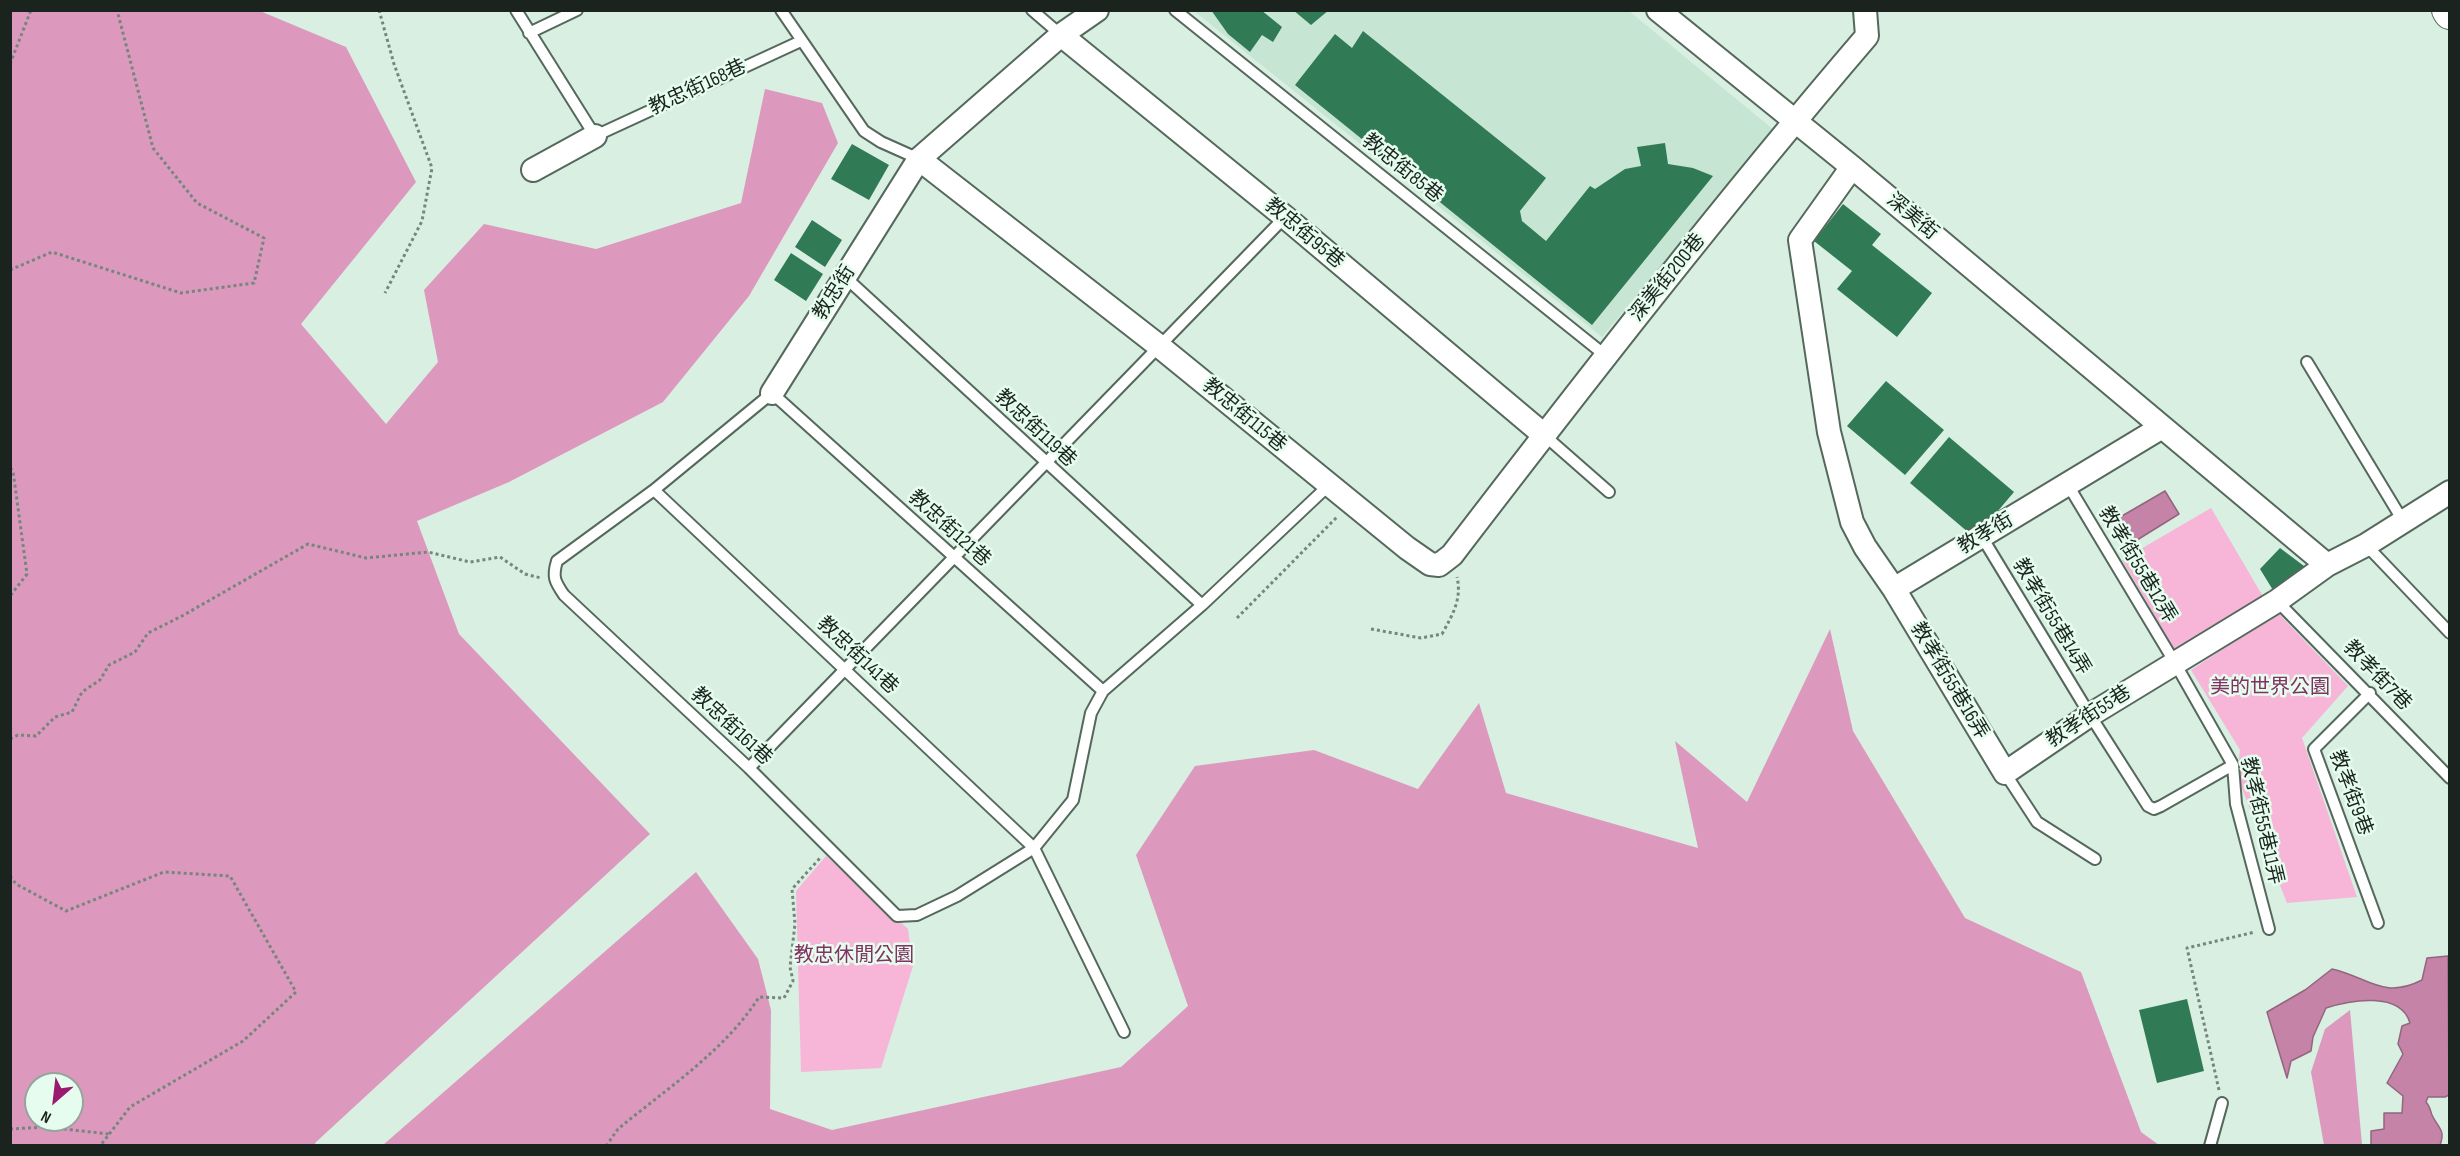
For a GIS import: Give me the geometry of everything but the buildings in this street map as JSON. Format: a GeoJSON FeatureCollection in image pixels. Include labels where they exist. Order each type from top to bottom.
{"type":"FeatureCollection","features":[{"type":"Feature","properties":{"kind":"street","name":"教忠街"},"geometry":{"type":"LineString","coordinates":[[772,393],[920,159],[1061,35],[1097,10]]}},
{"type":"Feature","properties":{"kind":"street","name":"深美街"},"geometry":{"type":"LineString","coordinates":[[1658,10],[1852,167],[2162,427]]}},
{"type":"Feature","properties":{"kind":"street","name":"深美街200巷"},"geometry":{"type":"LineString","coordinates":[[1544,435],[1794,122],[1868,36],[1865,10]]}},
{"type":"Feature","properties":{"kind":"street","name":"教忠街95巷"},"geometry":{"type":"LineString","coordinates":[[1061,35],[1285,217],[1544,435]]}},
{"type":"Feature","properties":{"kind":"street","name":"教忠街168巷"},"geometry":{"type":"LineString","coordinates":[[533,170],[595,136]]}},
{"type":"Feature","properties":{"kind":"street","name":"教忠街115巷"},"geometry":{"type":"LineString","coordinates":[[920,159],[1159,346],[1351,504],[1430,564],[1439,565],[1452,555]]}},
{"type":"Feature","properties":{"kind":"street"},"geometry":{"type":"LineString","coordinates":[[1852,167],[1800,240],[1829,432],[1843,489],[1852,522],[1865,547],[1894,589]]}},
{"type":"Feature","properties":{"kind":"street"},"geometry":{"type":"LineString","coordinates":[[2162,427],[2327,565],[2366,546],[2450,492]]}},
{"type":"Feature","properties":{"kind":"street","name":"教孝街"},"geometry":{"type":"LineString","coordinates":[[1894,589],[2162,427]]}},
{"type":"Feature","properties":{"kind":"street"},"geometry":{"type":"LineString","coordinates":[[1452,555],[1544,435]]}},
{"type":"Feature","properties":{"kind":"street","name":"教孝街55巷"},"geometry":{"type":"LineString","coordinates":[[2005,773],[2090,716],[2277,601],[2327,565]]}},
{"type":"Feature","properties":{"kind":"street","name":"教孝街55巷16弄"},"geometry":{"type":"LineString","coordinates":[[1894,589],[2005,773]]}},
{"type":"Feature","properties":{"kind":"lane"},"geometry":{"type":"LineString","coordinates":[[516,10],[595,136]]}},
{"type":"Feature","properties":{"kind":"lane"},"geometry":{"type":"LineString","coordinates":[[529,33],[577,10]]}},
{"type":"Feature","properties":{"kind":"lane"},"geometry":{"type":"LineString","coordinates":[[781,10],[864,131],[920,159]]}},
{"type":"Feature","properties":{"kind":"lane"},"geometry":{"type":"LineString","coordinates":[[1032,10],[1061,35]]}},
{"type":"Feature","properties":{"kind":"lane","name":"教忠街85巷"},"geometry":{"type":"LineString","coordinates":[[1175,10],[1606,356]]}},
{"type":"Feature","properties":{"kind":"lane","name":"教忠街168巷"},"geometry":{"type":"LineString","coordinates":[[595,136],[801,41]]}},
{"type":"Feature","properties":{"kind":"lane"},"geometry":{"type":"LineString","coordinates":[[749,768],[1285,217]]}},
{"type":"Feature","properties":{"kind":"lane","name":"教忠街119巷"},"geometry":{"type":"LineString","coordinates":[[845,277],[1202,605]]}},
{"type":"Feature","properties":{"kind":"lane"},"geometry":{"type":"LineString","coordinates":[[2307,362],[2403,521]]}},
{"type":"Feature","properties":{"kind":"lane","name":"教忠街"},"geometry":{"type":"LineString","coordinates":[[554,581],[557,561],[654,490],[772,393]]}},
{"type":"Feature","properties":{"kind":"lane","name":"教忠街121巷"},"geometry":{"type":"LineString","coordinates":[[772,393],[1102,691]]}},
{"type":"Feature","properties":{"kind":"lane"},"geometry":{"type":"LineString","coordinates":[[1544,435],[1609,492]]}},
{"type":"Feature","properties":{"kind":"lane","name":"教孝街55巷12弄"},"geometry":{"type":"LineString","coordinates":[[2067,485],[2175,663]]}},
{"type":"Feature","properties":{"kind":"lane"},"geometry":{"type":"LineString","coordinates":[[1124,1032],[1034,848],[1073,800],[1091,713],[1102,691],[1202,605],[1329,486]]}},
{"type":"Feature","properties":{"kind":"lane","name":"教忠街141巷"},"geometry":{"type":"LineString","coordinates":[[654,490],[1034,848]]}},
{"type":"Feature","properties":{"kind":"lane","name":"教孝街55巷14弄"},"geometry":{"type":"LineString","coordinates":[[1982,537],[2145,803],[2154,809],[2233,765]]}},
{"type":"Feature","properties":{"kind":"lane"},"geometry":{"type":"LineString","coordinates":[[2366,546],[2450,633]]}},
{"type":"Feature","properties":{"kind":"lane","name":"教忠街161巷"},"geometry":{"type":"LineString","coordinates":[[554,581],[564,595],[749,768],[897,916],[917,915],[957,896],[1034,848]]}},
{"type":"Feature","properties":{"kind":"lane","name":"教孝街7巷"},"geometry":{"type":"LineString","coordinates":[[2277,601],[2370,693],[2450,778]]}},
{"type":"Feature","properties":{"kind":"lane","name":"教孝街55巷11弄"},"geometry":{"type":"LineString","coordinates":[[2175,663],[2233,765],[2236,804],[2269,929]]}},
{"type":"Feature","properties":{"kind":"lane","name":"教孝街9巷"},"geometry":{"type":"LineString","coordinates":[[2370,693],[2314,749],[2378,923]]}},
{"type":"Feature","properties":{"kind":"lane"},"geometry":{"type":"LineString","coordinates":[[2005,773],[2037,822],[2095,859]]}},
{"type":"Feature","properties":{"kind":"lane"},"geometry":{"type":"LineString","coordinates":[[2210,1146],[2222,1103]]}},
{"type":"Feature","properties":{"kind":"path"},"geometry":{"type":"LineString","coordinates":[[10,64],[31,10]]}},
{"type":"Feature","properties":{"kind":"path"},"geometry":{"type":"LineString","coordinates":[[10,270],[52,252],[181,293],[254,283],[264,238],[197,202],[153,148],[117,10]]}},
{"type":"Feature","properties":{"kind":"path"},"geometry":{"type":"LineString","coordinates":[[379,10],[394,64],[432,168],[422,221],[385,293]]}},
{"type":"Feature","properties":{"kind":"path"},"geometry":{"type":"LineString","coordinates":[[10,468],[27,574],[10,597]]}},
{"type":"Feature","properties":{"kind":"path"},"geometry":{"type":"LineString","coordinates":[[1238,618],[1351,504]]}},
{"type":"Feature","properties":{"kind":"path"},"geometry":{"type":"LineString","coordinates":[[10,739],[18,735],[36,736],[55,717],[72,712],[82,692],[100,680],[109,664],[135,652],[148,633],[308,544],[366,558],[428,552],[470,562],[500,557],[525,574],[554,581]]}},
{"type":"Feature","properties":{"kind":"path"},"geometry":{"type":"LineString","coordinates":[[1371,629],[1421,638],[1442,634],[1455,610],[1460,591],[1452,555]]}},
{"type":"Feature","properties":{"kind":"path"},"geometry":{"type":"LineString","coordinates":[[606,1146],[618,1129],[717,1046],[748,1014],[759,997],[784,998],[793,981],[790,967],[795,924],[792,889],[829,848]]}},
{"type":"Feature","properties":{"kind":"path"},"geometry":{"type":"LineString","coordinates":[[10,876],[16,884],[66,911],[164,872],[230,876],[296,992],[243,1041],[130,1107],[100,1146]]}},
{"type":"Feature","properties":{"kind":"path"},"geometry":{"type":"LineString","coordinates":[[2222,1103],[2187,948],[2269,929]]}},
{"type":"Feature","properties":{"kind":"path"},"geometry":{"type":"LineString","coordinates":[[10,1128],[46,1127],[109,1134]]}},
{"type":"Feature","properties":{"kind":"shaded area"},"geometry":{"type":"Polygon","coordinates":[[[10,11],[260,11],[346,47],[416,182],[301,324],[386,424],[438,362],[424,290],[484,224],[596,249],[741,203],[765,89],[822,103],[838,143],[749,296],[663,402],[509,482],[417,521],[459,634],[650,834],[315,1143],[316,1145],[11,1145],[10,11]]]}},
{"type":"Feature","properties":{"kind":"shaded area"},"geometry":{"type":"Polygon","coordinates":[[[1194,11],[1629,11],[1774,130],[1602,337],[1194,11]]]}},
{"type":"Feature","properties":{"kind":"shaded area"},"geometry":{"type":"Polygon","coordinates":[[[2165,491],[2179,514],[2129,545],[2115,520],[2165,491]]]}},
{"type":"Feature","properties":{"kind":"shaded area"},"geometry":{"type":"Polygon","coordinates":[[[1830,629],[1853,731],[1965,918],[2081,972],[2141,1132],[2159,1145],[383,1145],[696,872],[758,959],[771,1010],[770,1109],[832,1130],[1121,1067],[1188,1006],[1136,855],[1195,766],[1314,750],[1418,789],[1479,703],[1506,793],[1698,848],[1675,741],[1747,802],[1830,629]]]}},
{"type":"Feature","properties":{"kind":"shaded area"},"geometry":{"type":"Polygon","coordinates":[[[2448,956],[2449,1095],[2428,1097],[2426,1102],[2442,1132],[2440,1145],[2371,1145],[2371,1131],[2384,1129],[2384,1113],[2402,1113],[2403,1096],[2387,1083],[2403,1054],[2398,1044],[2402,1026],[2410,1023],[2405,1013],[2396,1006],[2374,1000],[2348,1002],[2326,1008],[2313,1037],[2311,1051],[2291,1061],[2287,1078],[2267,1012],[2305,990],[2332,969],[2376,985],[2397,988],[2422,980],[2427,958],[2448,956]]]}},
{"type":"Feature","properties":{"kind":"shaded area"},"geometry":{"type":"Polygon","coordinates":[[[2350,1010],[2362,1145],[2324,1145],[2311,1072],[2325,1029],[2350,1010]]]}},
{"type":"Feature","properties":{"kind":"green space"},"geometry":{"type":"Polygon","coordinates":[[[2211,508],[2265,600],[2176,652],[2122,560],[2211,508]]]}},
{"type":"Feature","properties":{"kind":"green space","name":"美的世界公園"},"geometry":{"type":"Polygon","coordinates":[[[2278,613],[2348,686],[2302,738],[2357,897],[2287,903],[2237,776],[2240,750],[2191,670],[2278,613]]]}},
{"type":"Feature","properties":{"kind":"green space","name":"教忠休閒公園"},"geometry":{"type":"Polygon","coordinates":[[[826,856],[908,929],[913,966],[881,1068],[801,1072],[796,891],[826,856]]]}}]}
